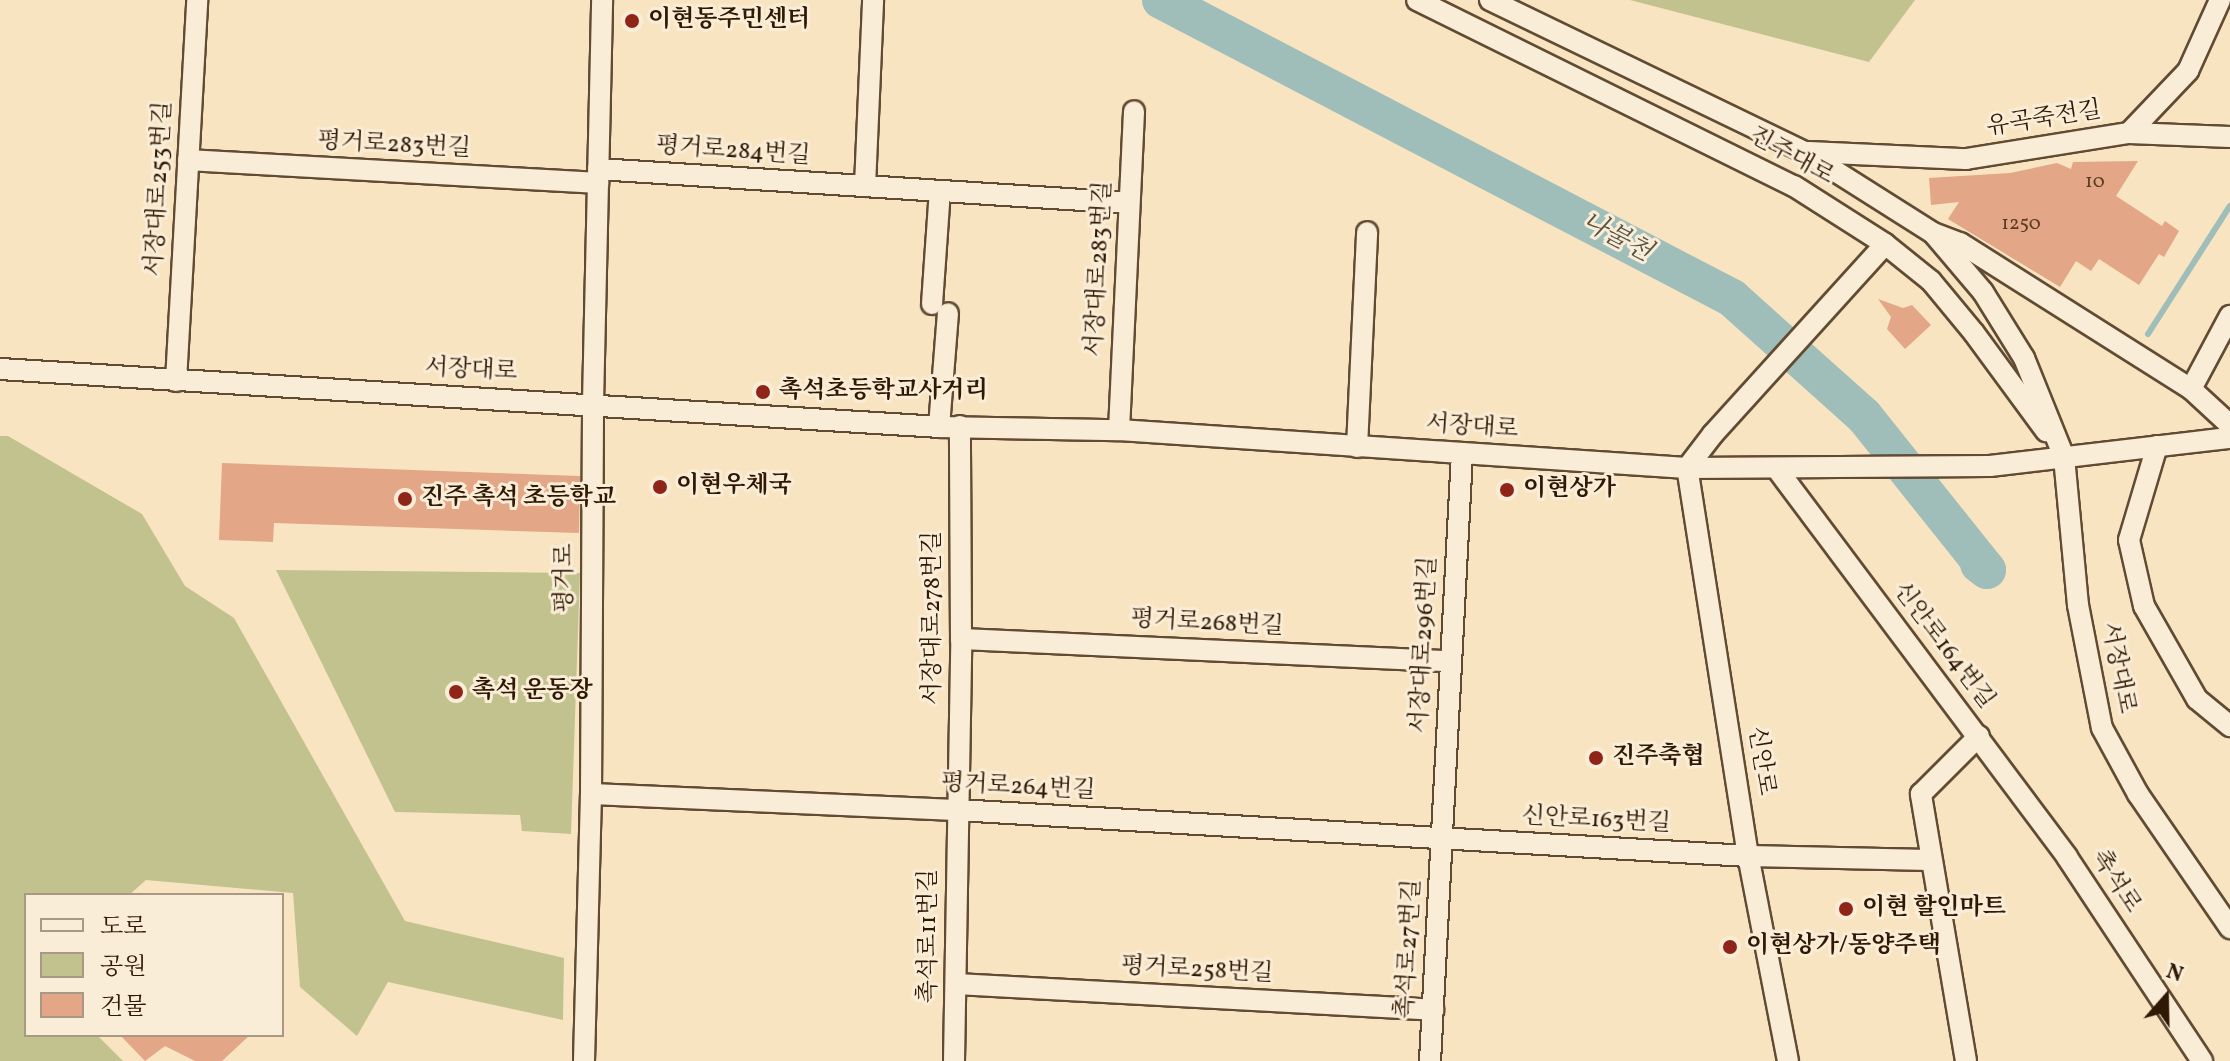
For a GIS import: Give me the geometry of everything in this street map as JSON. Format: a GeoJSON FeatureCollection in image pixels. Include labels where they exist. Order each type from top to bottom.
{"type":"FeatureCollection","features":[{"type":"Feature","properties":{"kind":"street","name":"서장대로253번길"},"geometry":{"type":"LineString","coordinates":[[176,381],[197,0]]}},
{"type":"Feature","properties":{"kind":"street","name":"평거로"},"geometry":{"type":"LineString","coordinates":[[584,1061],[591,794],[593,403],[602,0]]}},
{"type":"Feature","properties":{"kind":"street"},"geometry":{"type":"LineString","coordinates":[[865,186],[873,0]]}},
{"type":"Feature","properties":{"kind":"street","name":"진주대로"},"geometry":{"type":"LineString","coordinates":[[1417,0],[1794,186],[1885,244],[1931,281],[1974,333],[2064,457]]}},
{"type":"Feature","properties":{"kind":"street","name":"진주대로"},"geometry":{"type":"LineString","coordinates":[[1490,0],[1805,152],[1933,233],[1983,292],[2024,358],[2064,457]]}},
{"type":"Feature","properties":{"kind":"street","name":"유곡죽전길"},"geometry":{"type":"LineString","coordinates":[[1805,152],[1966,159],[2129,133],[2188,71],[2220,0]]}},
{"type":"Feature","properties":{"kind":"street","name":"서장대로283번길"},"geometry":{"type":"LineString","coordinates":[[1119,430],[1134,111]]}},
{"type":"Feature","properties":{"kind":"street"},"geometry":{"type":"LineString","coordinates":[[2129,133],[2230,137]]}},
{"type":"Feature","properties":{"kind":"street","name":"평거로283번길"},"geometry":{"type":"LineString","coordinates":[[188,160],[598,176]]}},
{"type":"Feature","properties":{"kind":"street","name":"평거로284번길"},"geometry":{"type":"LineString","coordinates":[[598,176],[865,186],[1129,203]]}},
{"type":"Feature","properties":{"kind":"street"},"geometry":{"type":"LineString","coordinates":[[940,191],[940,308],[950,426]]}},
{"type":"Feature","properties":{"kind":"street"},"geometry":{"type":"LineString","coordinates":[[1357,447],[1367,232]]}},
{"type":"Feature","properties":{"kind":"street"},"geometry":{"type":"LineString","coordinates":[[1933,233],[1960,243],[2191,389],[2230,425]]}},
{"type":"Feature","properties":{"kind":"street"},"geometry":{"type":"LineString","coordinates":[[1687,468],[1713,434],[1885,244]]}},
{"type":"Feature","properties":{"kind":"street"},"geometry":{"type":"LineString","coordinates":[[2191,389],[2230,316]]}},
{"type":"Feature","properties":{"kind":"street","name":"서장대로"},"geometry":{"type":"LineString","coordinates":[[0,369],[950,426],[1119,430],[1687,468],[1990,466],[2064,457],[2078,605],[2102,728],[2138,794],[2230,928]]}},
{"type":"Feature","properties":{"kind":"street","name":"서장대로278번길"},"geometry":{"type":"LineString","coordinates":[[950,426],[961,639],[957,810]]}},
{"type":"Feature","properties":{"kind":"street"},"geometry":{"type":"LineString","coordinates":[[2064,457],[2230,438]]}},
{"type":"Feature","properties":{"kind":"street"},"geometry":{"type":"LineString","coordinates":[[2157,446],[2129,540],[2144,606],[2197,699],[2230,726]]}},
{"type":"Feature","properties":{"kind":"street","name":"서장대로296번길"},"geometry":{"type":"LineString","coordinates":[[1441,839],[1462,454]]}},
{"type":"Feature","properties":{"kind":"street","name":"신안로"},"geometry":{"type":"LineString","coordinates":[[1687,468],[1748,856],[1788,1061]]}},
{"type":"Feature","properties":{"kind":"street","name":"신안로164번길"},"geometry":{"type":"LineString","coordinates":[[1777,469],[1979,736],[1921,794],[1966,1061]]}},
{"type":"Feature","properties":{"kind":"street","name":"평거로268번길"},"geometry":{"type":"LineString","coordinates":[[961,639],[1450,661]]}},
{"type":"Feature","properties":{"kind":"street","name":"촉석로"},"geometry":{"type":"LineString","coordinates":[[1979,736],[2067,857],[2202,1061]]}},
{"type":"Feature","properties":{"kind":"street","name":"평거로264번길"},"geometry":{"type":"LineString","coordinates":[[591,794],[957,810],[1441,839]]}},
{"type":"Feature","properties":{"kind":"street","name":"촉석로11번길"},"geometry":{"type":"LineString","coordinates":[[954,1061],[957,810]]}},
{"type":"Feature","properties":{"kind":"street","name":"신안로163번길"},"geometry":{"type":"LineString","coordinates":[[1441,839],[1748,856]]}},
{"type":"Feature","properties":{"kind":"street","name":"촉석로27번길"},"geometry":{"type":"LineString","coordinates":[[1430,1061],[1441,839]]}},
{"type":"Feature","properties":{"kind":"street"},"geometry":{"type":"LineString","coordinates":[[1748,856],[1930,860]]}},
{"type":"Feature","properties":{"kind":"street","name":"평거로258번길"},"geometry":{"type":"LineString","coordinates":[[957,984],[1433,1010]]}},
{"type":"Feature","properties":{"kind":"green space"},"geometry":{"type":"Polygon","coordinates":[[[1630,0],[1915,0],[1869,62],[1630,0]]]}},
{"type":"Feature","properties":{"kind":"green space"},"geometry":{"type":"Polygon","coordinates":[[[0,436],[8,436],[142,514],[185,586],[234,618],[405,921],[564,958],[563,1020],[388,982],[357,1036],[300,987],[293,893],[146,880],[131,893],[24,893],[24,1037],[99,1037],[123,1061],[0,1061],[0,436]]]}},
{"type":"Feature","properties":{"kind":"green space","name":"촉석 운동장"},"geometry":{"type":"Polygon","coordinates":[[[276,570],[580,573],[571,834],[522,831],[520,815],[395,812],[276,570]]]}},
{"type":"Feature","properties":{"kind":"building"},"geometry":{"type":"Polygon","coordinates":[[[2138,161],[2116,196],[2162,226],[2165,221],[2179,231],[2164,257],[2159,254],[2139,285],[2099,259],[2091,271],[2076,261],[2060,287],[1948,219],[1959,202],[1931,205],[1929,178],[2010,173],[2057,163],[2071,169],[2073,162],[2138,161]]]}},
{"type":"Feature","properties":{"kind":"building"},"geometry":{"type":"Polygon","coordinates":[[[1878,299],[1903,308],[1912,305],[1931,325],[1905,349],[1887,329],[1891,317],[1878,299]]]}},
{"type":"Feature","properties":{"kind":"building","name":"진주 촉석 초등학교"},"geometry":{"type":"Polygon","coordinates":[[[222,463],[580,476],[579,533],[274,523],[273,542],[219,540],[222,463]]]}},
{"type":"Feature","properties":{"kind":"building"},"geometry":{"type":"Polygon","coordinates":[[[122,1037],[248,1037],[222,1061],[195,1061],[165,1046],[145,1061],[122,1037]]]}},
{"type":"Feature","properties":{"kind":"waterway","name":"나불천"},"geometry":{"type":"LineString","coordinates":[[1161,0],[1732,298],[1864,416],[1987,570],[1979,564]]}},
{"type":"Feature","properties":{"kind":"waterway"},"geometry":{"type":"LineString","coordinates":[[2148,334],[2230,206]]}},
{"type":"Feature","properties":{"kind":"place","name":"이현동주민센터"},"geometry":{"type":"Point","coordinates":[632,21]}},
{"type":"Feature","properties":{"kind":"place","name":"촉석초등학교사거리"},"geometry":{"type":"Point","coordinates":[763,392]}},
{"type":"Feature","properties":{"kind":"place","name":"이현우체국"},"geometry":{"type":"Point","coordinates":[660,487]}},
{"type":"Feature","properties":{"kind":"place","name":"이현상가"},"geometry":{"type":"Point","coordinates":[1507,490]}},
{"type":"Feature","properties":{"kind":"place","name":"진주 촉석 초등학교"},"geometry":{"type":"Point","coordinates":[405,499]}},
{"type":"Feature","properties":{"kind":"place","name":"촉석 운동장"},"geometry":{"type":"Point","coordinates":[456,692]}},
{"type":"Feature","properties":{"kind":"place","name":"진주축협"},"geometry":{"type":"Point","coordinates":[1596,758]}},
{"type":"Feature","properties":{"kind":"place","name":"이현 할인마트"},"geometry":{"type":"Point","coordinates":[1846,909]}},
{"type":"Feature","properties":{"kind":"place","name":"이현상가/동양주택"},"geometry":{"type":"Point","coordinates":[1730,947]}}]}
